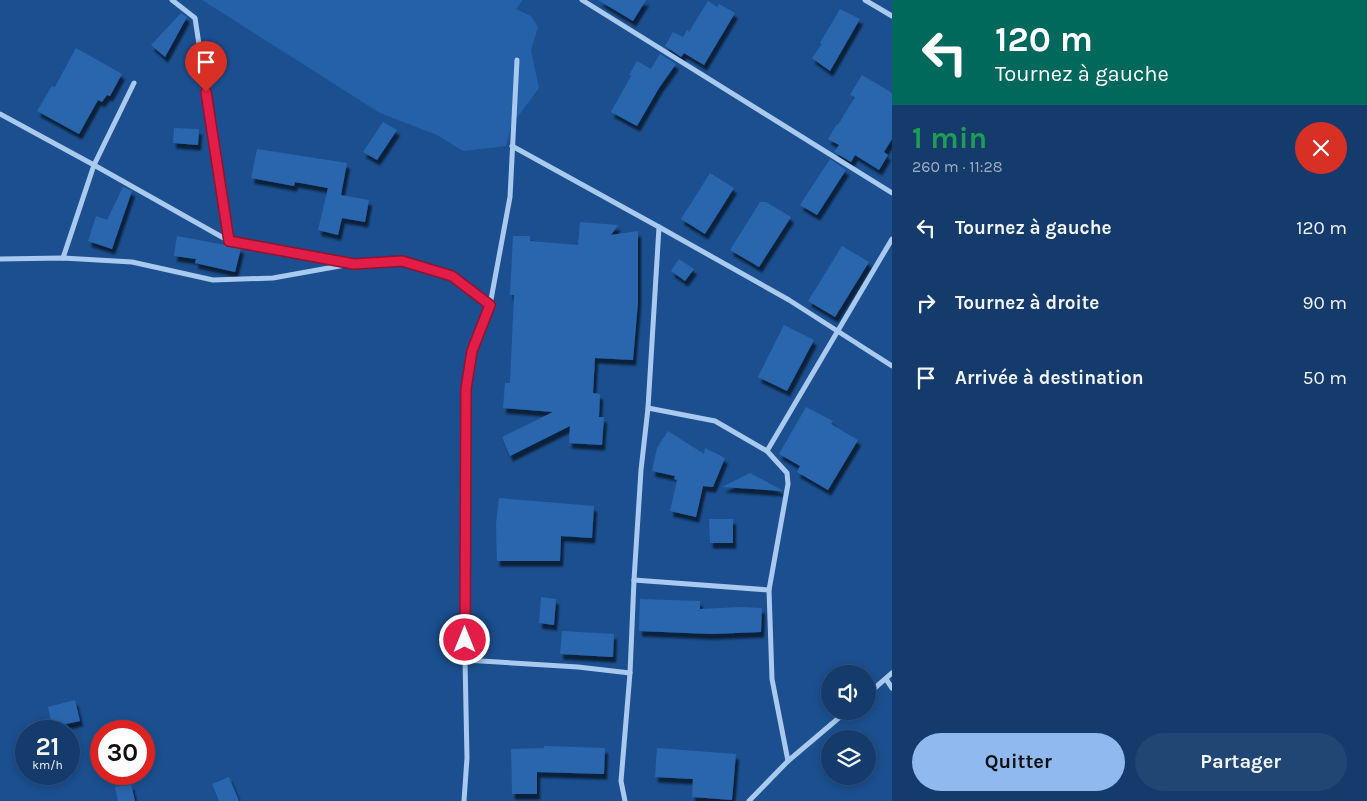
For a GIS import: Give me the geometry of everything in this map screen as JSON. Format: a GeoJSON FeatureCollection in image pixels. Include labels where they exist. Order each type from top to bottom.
{"type":"FeatureCollection","features":[{"type":"Feature","properties":{"kind":"street"},"geometry":{"type":"LineString","coordinates":[[172,0],[195,18],[229,241]]}},
{"type":"Feature","properties":{"kind":"street"},"geometry":{"type":"LineString","coordinates":[[582,0],[892,193]]}},
{"type":"Feature","properties":{"kind":"street"},"geometry":{"type":"LineString","coordinates":[[865,0],[892,16]]}},
{"type":"Feature","properties":{"kind":"street"},"geometry":{"type":"LineString","coordinates":[[464,801],[467,758],[465,660],[466,389],[472,351],[490,305],[510,197],[517,60]]}},
{"type":"Feature","properties":{"kind":"street"},"geometry":{"type":"LineString","coordinates":[[62,258],[94,165],[134,83]]}},
{"type":"Feature","properties":{"kind":"street"},"geometry":{"type":"LineString","coordinates":[[0,114],[229,241],[354,264]]}},
{"type":"Feature","properties":{"kind":"street"},"geometry":{"type":"LineString","coordinates":[[512,146],[789,300],[892,366]]}},
{"type":"Feature","properties":{"kind":"street"},"geometry":{"type":"LineString","coordinates":[[625,801],[621,781],[630,672],[641,470],[648,408],[659,227]]}},
{"type":"Feature","properties":{"kind":"street"},"geometry":{"type":"LineString","coordinates":[[767,451],[892,240]]}},
{"type":"Feature","properties":{"kind":"street"},"geometry":{"type":"LineString","coordinates":[[0,259],[62,258],[132,262],[213,280],[273,278],[354,264],[402,261],[452,276],[490,305]]}},
{"type":"Feature","properties":{"kind":"street"},"geometry":{"type":"LineString","coordinates":[[648,408],[714,420],[767,451],[787,473],[788,484],[769,590],[772,678],[788,761]]}},
{"type":"Feature","properties":{"kind":"street"},"geometry":{"type":"LineString","coordinates":[[634,580],[769,590]]}},
{"type":"Feature","properties":{"kind":"street"},"geometry":{"type":"LineString","coordinates":[[465,660],[630,672]]}},
{"type":"Feature","properties":{"kind":"street"},"geometry":{"type":"LineString","coordinates":[[876,687],[892,673]]}},
{"type":"Feature","properties":{"kind":"street"},"geometry":{"type":"LineString","coordinates":[[886,679],[892,688]]}},
{"type":"Feature","properties":{"kind":"street"},"geometry":{"type":"LineString","coordinates":[[749,801],[788,761],[836,720]]}},
{"type":"Feature","properties":{"kind":"shaded area"},"geometry":{"type":"Polygon","coordinates":[[[202,0],[523,0],[516,9],[531,16],[538,27],[531,50],[539,88],[511,126],[506,146],[463,151],[437,135],[380,113],[202,0]]]}},
{"type":"Feature","properties":{"kind":"building"},"geometry":{"type":"Polygon","coordinates":[[[598,0],[646,0],[633,21],[598,0]]]}},
{"type":"Feature","properties":{"kind":"building"},"geometry":{"type":"Polygon","coordinates":[[[708,1],[717,7],[719,4],[735,13],[704,65],[684,53],[681,57],[665,46],[673,32],[683,37],[687,30],[689,32],[708,1]]]}},
{"type":"Feature","properties":{"kind":"building"},"geometry":{"type":"Polygon","coordinates":[[[840,9],[860,19],[830,71],[812,58],[822,44],[820,43],[840,9]]]}},
{"type":"Feature","properties":{"kind":"building"},"geometry":{"type":"Polygon","coordinates":[[[181,13],[187,17],[165,57],[151,45],[181,13]]]}},
{"type":"Feature","properties":{"kind":"building"},"geometry":{"type":"Polygon","coordinates":[[[76,48],[122,74],[110,96],[107,95],[102,102],[98,100],[79,134],[37,111],[52,86],[55,87],[76,48]]]}},
{"type":"Feature","properties":{"kind":"building"},"geometry":{"type":"Polygon","coordinates":[[[660,54],[676,64],[659,88],[637,126],[611,112],[637,61],[651,69],[660,54]]]}},
{"type":"Feature","properties":{"kind":"building"},"geometry":{"type":"Polygon","coordinates":[[[862,75],[892,93],[892,139],[884,152],[888,155],[879,170],[855,155],[851,162],[834,152],[839,145],[828,139],[855,97],[850,95],[862,75]]]}},
{"type":"Feature","properties":{"kind":"building"},"geometry":{"type":"Polygon","coordinates":[[[383,122],[397,130],[377,160],[363,152],[383,122]]]}},
{"type":"Feature","properties":{"kind":"building"},"geometry":{"type":"Polygon","coordinates":[[[174,128],[199,129],[198,145],[173,143],[174,128]]]}},
{"type":"Feature","properties":{"kind":"building"},"geometry":{"type":"Polygon","coordinates":[[[257,149],[347,163],[341,195],[369,200],[365,222],[342,218],[338,235],[318,230],[328,188],[295,182],[294,186],[251,178],[257,149]]]}},
{"type":"Feature","properties":{"kind":"building"},"geometry":{"type":"Polygon","coordinates":[[[830,159],[846,170],[817,215],[800,205],[830,159]]]}},
{"type":"Feature","properties":{"kind":"building"},"geometry":{"type":"Polygon","coordinates":[[[710,173],[734,188],[705,234],[681,219],[710,173]]]}},
{"type":"Feature","properties":{"kind":"building"},"geometry":{"type":"Polygon","coordinates":[[[123,187],[132,191],[112,249],[88,241],[96,216],[107,220],[123,187]]]}},
{"type":"Feature","properties":{"kind":"building"},"geometry":{"type":"Polygon","coordinates":[[[760,202],[766,202],[791,217],[759,267],[730,250],[760,202]]]}},
{"type":"Feature","properties":{"kind":"building"},"geometry":{"type":"Polygon","coordinates":[[[580,222],[618,225],[611,235],[638,231],[638,302],[633,360],[595,358],[593,393],[600,394],[599,417],[604,417],[602,445],[569,443],[570,426],[510,456],[502,437],[553,412],[503,408],[505,383],[510,383],[514,295],[510,295],[513,236],[530,236],[530,241],[578,245],[580,222]]]}},
{"type":"Feature","properties":{"kind":"building"},"geometry":{"type":"Polygon","coordinates":[[[177,236],[241,248],[235,272],[195,263],[196,259],[174,256],[177,236]]]}},
{"type":"Feature","properties":{"kind":"building"},"geometry":{"type":"Polygon","coordinates":[[[842,246],[869,262],[835,317],[808,301],[842,246]]]}},
{"type":"Feature","properties":{"kind":"building"},"geometry":{"type":"Polygon","coordinates":[[[679,259],[694,269],[685,281],[671,271],[679,259]]]}},
{"type":"Feature","properties":{"kind":"building"},"geometry":{"type":"Polygon","coordinates":[[[784,325],[814,340],[787,391],[758,377],[784,325]]]}},
{"type":"Feature","properties":{"kind":"building"},"geometry":{"type":"Polygon","coordinates":[[[806,407],[833,421],[831,424],[858,440],[828,490],[797,472],[800,466],[779,454],[806,407]]]}},
{"type":"Feature","properties":{"kind":"building"},"geometry":{"type":"Polygon","coordinates":[[[668,431],[704,454],[705,448],[725,458],[713,487],[703,486],[696,517],[670,511],[677,480],[674,479],[675,476],[652,471],[657,448],[668,431]]]}},
{"type":"Feature","properties":{"kind":"building"},"geometry":{"type":"Polygon","coordinates":[[[750,473],[782,490],[782,491],[722,487],[750,473]]]}},
{"type":"Feature","properties":{"kind":"building"},"geometry":{"type":"Polygon","coordinates":[[[499,498],[594,506],[592,538],[561,536],[560,561],[497,561],[496,524],[499,498]]]}},
{"type":"Feature","properties":{"kind":"building"},"geometry":{"type":"Polygon","coordinates":[[[709,519],[733,519],[733,543],[710,543],[709,519]]]}},
{"type":"Feature","properties":{"kind":"building"},"geometry":{"type":"Polygon","coordinates":[[[541,597],[556,599],[554,625],[539,623],[541,597]]]}},
{"type":"Feature","properties":{"kind":"building"},"geometry":{"type":"Polygon","coordinates":[[[640,599],[700,601],[700,609],[762,608],[761,632],[711,634],[639,631],[640,599]]]}},
{"type":"Feature","properties":{"kind":"building"},"geometry":{"type":"Polygon","coordinates":[[[562,631],[614,634],[613,657],[560,654],[562,631]]]}},
{"type":"Feature","properties":{"kind":"building"},"geometry":{"type":"Polygon","coordinates":[[[75,700],[80,720],[51,720],[48,707],[75,700]]]}},
{"type":"Feature","properties":{"kind":"building"},"geometry":{"type":"Polygon","coordinates":[[[544,746],[605,748],[604,774],[537,772],[537,794],[512,794],[511,749],[544,748],[544,746]]]}},
{"type":"Feature","properties":{"kind":"building"},"geometry":{"type":"Polygon","coordinates":[[[657,748],[736,754],[732,800],[692,797],[693,779],[655,777],[657,748]]]}},
{"type":"Feature","properties":{"kind":"building"},"geometry":{"type":"Polygon","coordinates":[[[229,777],[239,801],[219,801],[212,784],[229,777]]]}},
{"type":"Feature","properties":{"kind":"building"},"geometry":{"type":"Polygon","coordinates":[[[131,785],[135,801],[118,801],[115,787],[131,785]]]}},
{"type":"Feature","properties":{"kind":"route"},"geometry":{"type":"LineString","coordinates":[[206,92],[229,241],[354,264],[402,261],[452,276],[490,305],[472,351],[466,389],[465,640]]}}]}
